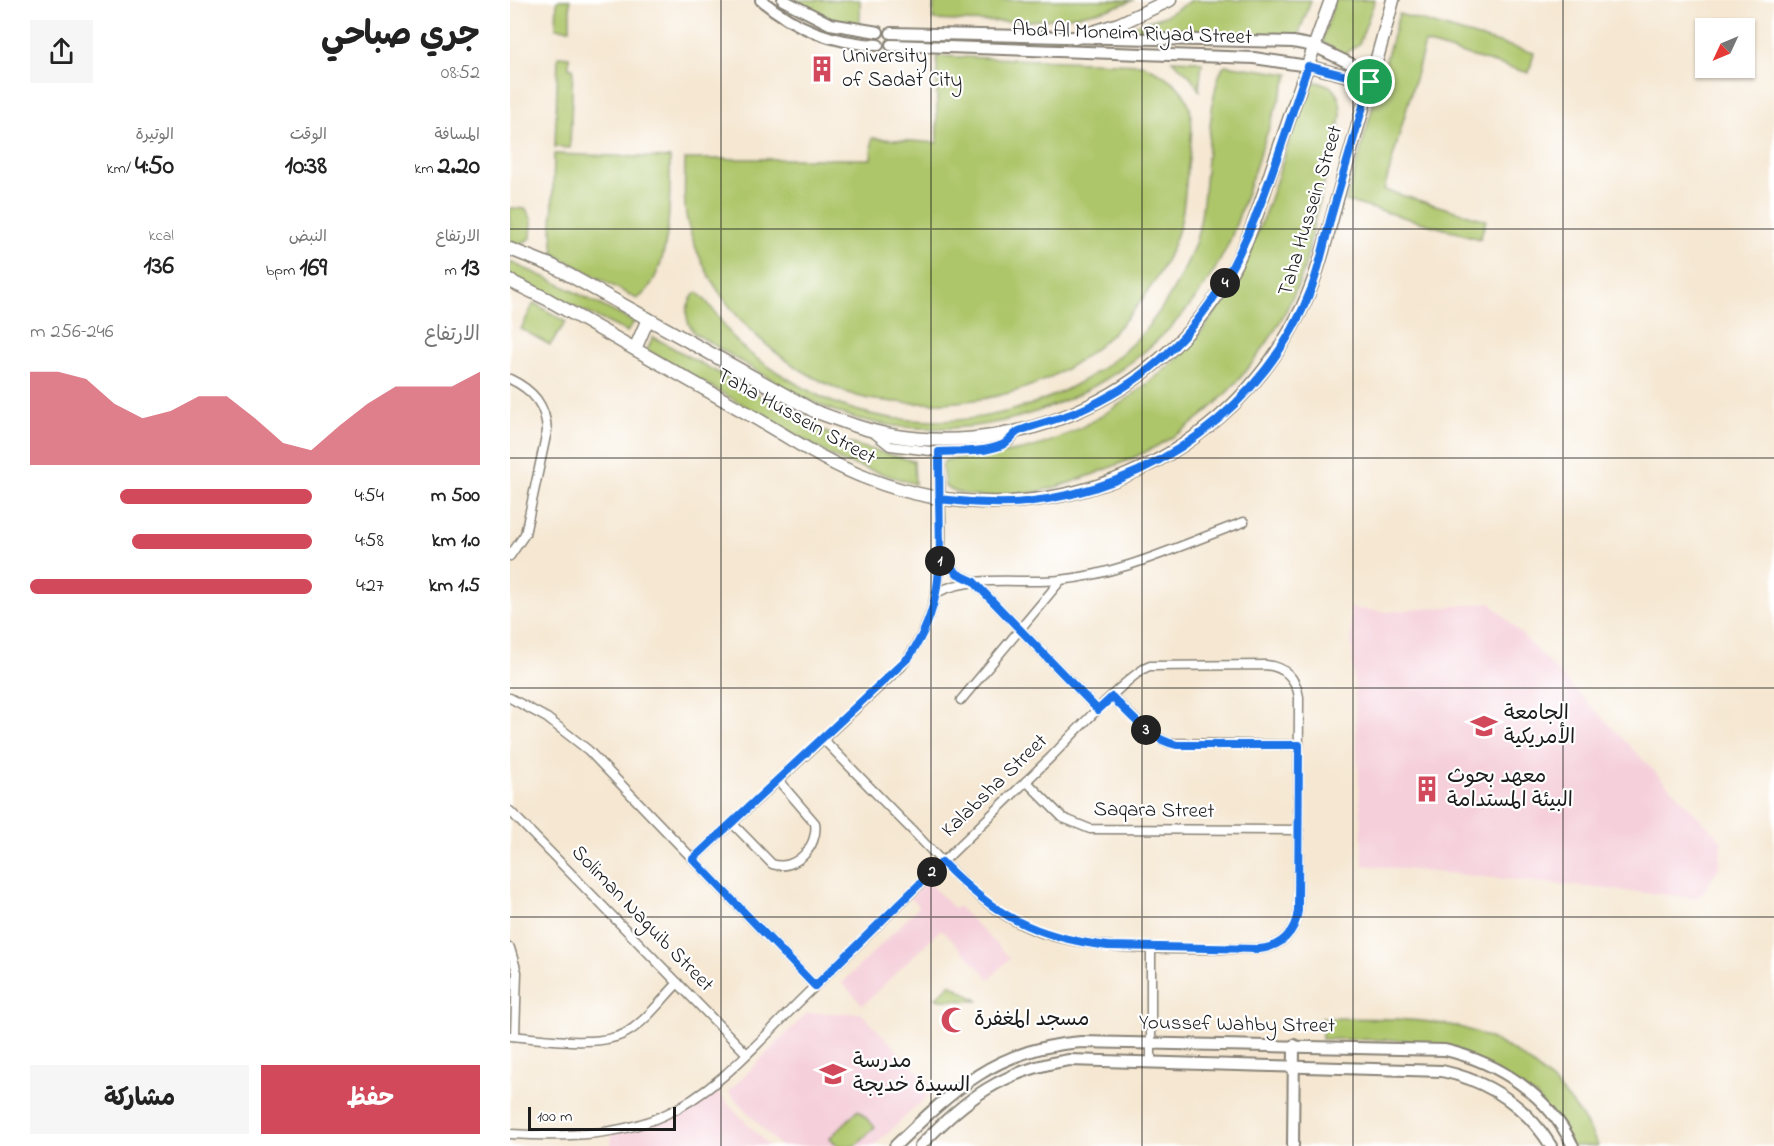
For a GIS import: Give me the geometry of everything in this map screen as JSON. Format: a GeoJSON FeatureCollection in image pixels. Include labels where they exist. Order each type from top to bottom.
{"type":"FeatureCollection","features":[{"type":"Feature","properties":{"kind":"main road"},"geometry":{"type":"LineString","coordinates":[[1074,38],[1119,24],[1170,0]]}},
{"type":"Feature","properties":{"kind":"main road","name":"Taha Hussein Street"},"geometry":{"type":"LineString","coordinates":[[510,249],[553,266],[814,411],[871,431],[940,440],[1017,432],[1068,416],[1127,385],[1163,358],[1201,317],[1233,270],[1247,240],[1331,0]]}},
{"type":"Feature","properties":{"kind":"main road","name":"Taha Hussein Street"},"geometry":{"type":"LineString","coordinates":[[510,281],[635,349],[846,470],[889,486],[939,499],[979,503],[1025,502],[1092,489],[1156,462],[1195,438],[1231,408],[1276,355],[1312,287],[1393,0]]}},
{"type":"Feature","properties":{"kind":"main road"},"geometry":{"type":"LineString","coordinates":[[635,349],[648,319]]}},
{"type":"Feature","properties":{"kind":"street"},"geometry":{"type":"LineString","coordinates":[[761,0],[792,22],[814,33],[844,42],[878,45]]}},
{"type":"Feature","properties":{"kind":"street"},"geometry":{"type":"LineString","coordinates":[[783,0],[830,24],[878,32]]}},
{"type":"Feature","properties":{"kind":"street","name":"Abd Al Moneim Riyad Street"},"geometry":{"type":"LineString","coordinates":[[891,33],[1293,42],[1314,46],[1371,78]]}},
{"type":"Feature","properties":{"kind":"street"},"geometry":{"type":"LineString","coordinates":[[1211,55],[1212,41]]}},
{"type":"Feature","properties":{"kind":"street","name":"Abd Al Moneim Riyad Street"},"geometry":{"type":"LineString","coordinates":[[891,45],[1211,55],[1254,58],[1371,78]]}},
{"type":"Feature","properties":{"kind":"street"},"geometry":{"type":"LineString","coordinates":[[510,379],[526,388],[538,400],[545,415],[547,431],[525,534],[510,556]]}},
{"type":"Feature","properties":{"kind":"street"},"geometry":{"type":"LineString","coordinates":[[871,431],[890,447],[939,452],[998,446],[1009,441],[1017,432]]}},
{"type":"Feature","properties":{"kind":"street"},"geometry":{"type":"LineString","coordinates":[[693,859],[909,657],[929,624],[938,592],[939,452]]}},
{"type":"Feature","properties":{"kind":"street"},"geometry":{"type":"LineString","coordinates":[[938,592],[973,581],[1061,580],[1133,563],[1244,522]]}},
{"type":"Feature","properties":{"kind":"street"},"geometry":{"type":"LineString","coordinates":[[940,557],[958,574],[973,581],[1098,710]]}},
{"type":"Feature","properties":{"kind":"street"},"geometry":{"type":"LineString","coordinates":[[961,700],[1061,580]]}},
{"type":"Feature","properties":{"kind":"street","name":"Kalabsha Street"},"geometry":{"type":"LineString","coordinates":[[510,1134],[586,1134],[617,1130],[647,1122],[700,1095],[1139,671],[1154,665],[1266,665],[1278,667],[1289,674],[1296,685],[1299,697],[1299,745]]}},
{"type":"Feature","properties":{"kind":"street"},"geometry":{"type":"LineString","coordinates":[[823,739],[979,898],[1027,927],[1054,937],[1096,945],[1259,949],[1284,940],[1292,930],[1297,918],[1299,745],[1169,743],[1148,732],[1112,697]]}},
{"type":"Feature","properties":{"kind":"street"},"geometry":{"type":"LineString","coordinates":[[510,698],[547,718],[575,739],[815,986]]}},
{"type":"Feature","properties":{"kind":"street"},"geometry":{"type":"LineString","coordinates":[[732,822],[772,864],[779,866],[793,864],[812,846],[815,839],[815,823],[778,780]]}},
{"type":"Feature","properties":{"kind":"street","name":"Saqara Street"},"geometry":{"type":"LineString","coordinates":[[1026,781],[1063,818],[1090,829],[1299,830]]}},
{"type":"Feature","properties":{"kind":"street","name":"Soliman Naguib Street"},"geometry":{"type":"LineString","coordinates":[[510,811],[746,1053]]}},
{"type":"Feature","properties":{"kind":"street"},"geometry":{"type":"LineString","coordinates":[[1151,947],[1151,1063]]}},
{"type":"Feature","properties":{"kind":"street"},"geometry":{"type":"LineString","coordinates":[[510,948],[517,972],[513,1036],[587,1040],[621,1036],[634,1027],[678,983]]}},
{"type":"Feature","properties":{"kind":"street","name":"Youssef Wahby Street"},"geometry":{"type":"LineString","coordinates":[[896,1146],[957,1087],[1004,1059],[1036,1048],[1066,1043],[1429,1048],[1476,1059],[1505,1073],[1531,1092],[1554,1115],[1573,1146]]}},
{"type":"Feature","properties":{"kind":"street"},"geometry":{"type":"LineString","coordinates":[[1293,1146],[1294,1046]]}},
{"type":"Feature","properties":{"kind":"street","name":"Youssef Wahby Street"},"geometry":{"type":"LineString","coordinates":[[920,1146],[963,1104],[990,1086],[1020,1072],[1069,1060],[1442,1071],[1485,1085],[1510,1100],[1532,1121],[1551,1146]]}},
{"type":"Feature","properties":{"kind":"shaded area","name":"الجامعة الأمريكية"},"geometry":{"type":"Polygon","coordinates":[[[1491,603],[1722,841],[1719,867],[1703,893],[1696,898],[1363,865],[1350,608],[1387,612],[1491,603]]]}},
{"type":"Feature","properties":{"kind":"shaded area"},"geometry":{"type":"Polygon","coordinates":[[[927,881],[955,909],[958,906],[1010,958],[990,979],[941,929],[863,1005],[842,983],[919,907],[910,897],[927,881]]]}},
{"type":"Feature","properties":{"kind":"shaded area","name":"مدرسة السيدة خديجة"},"geometry":{"type":"Polygon","coordinates":[[[807,1013],[861,1013],[935,1089],[874,1146],[780,1146],[728,1092],[807,1013]]]}},
{"type":"Feature","properties":{"kind":"shaded area"},"geometry":{"type":"Polygon","coordinates":[[[714,1089],[769,1146],[611,1146],[611,1133],[674,1115],[714,1089]]]}},
{"type":"Feature","properties":{"kind":"green space"},"geometry":{"type":"Polygon","coordinates":[[[557,0],[570,0],[570,29],[556,28],[557,0]]]}},
{"type":"Feature","properties":{"kind":"green space"},"geometry":{"type":"Polygon","coordinates":[[[790,0],[860,0],[860,26],[832,21],[790,0]]]}},
{"type":"Feature","properties":{"kind":"green space"},"geometry":{"type":"Polygon","coordinates":[[[934,0],[1134,0],[1110,8],[1060,18],[984,22],[933,20],[934,0]]]}},
{"type":"Feature","properties":{"kind":"green space"},"geometry":{"type":"Polygon","coordinates":[[[1192,0],[1311,0],[1298,36],[1212,37],[1111,32],[1165,16],[1192,0]]]}},
{"type":"Feature","properties":{"kind":"green space"},"geometry":{"type":"Polygon","coordinates":[[[1335,0],[1375,0],[1359,44],[1341,56],[1322,41],[1335,0]]]}},
{"type":"Feature","properties":{"kind":"green space"},"geometry":{"type":"Polygon","coordinates":[[[1399,14],[1534,53],[1529,73],[1425,43],[1384,190],[1486,220],[1480,239],[1346,201],[1399,14]]]}},
{"type":"Feature","properties":{"kind":"green space"},"geometry":{"type":"Polygon","coordinates":[[[558,56],[569,57],[569,68],[573,68],[570,148],[555,147],[558,56]]]}},
{"type":"Feature","properties":{"kind":"green space"},"geometry":{"type":"Polygon","coordinates":[[[937,56],[1141,64],[1160,73],[1183,93],[1191,116],[1192,130],[1182,218],[1167,260],[1132,312],[1110,336],[1086,356],[1061,372],[1006,394],[977,400],[914,403],[866,398],[851,394],[798,368],[751,331],[732,309],[714,285],[700,259],[687,223],[684,187],[685,159],[871,159],[872,138],[937,143],[937,56]]]}},
{"type":"Feature","properties":{"kind":"green space"},"geometry":{"type":"Polygon","coordinates":[[[1172,60],[1202,63],[1199,90],[1190,76],[1172,60]]]}},
{"type":"Feature","properties":{"kind":"green space"},"geometry":{"type":"Polygon","coordinates":[[[1225,65],[1289,74],[1229,243],[1198,295],[1162,336],[1120,370],[1073,397],[1023,416],[970,426],[917,428],[863,420],[819,405],[798,394],[694,333],[691,328],[687,318],[687,308],[695,293],[698,293],[741,346],[776,371],[813,393],[853,409],[895,418],[939,421],[983,417],[1026,406],[1067,389],[1104,367],[1137,339],[1162,307],[1183,271],[1199,228],[1214,96],[1225,65]]]}},
{"type":"Feature","properties":{"kind":"green space"},"geometry":{"type":"Polygon","coordinates":[[[1316,82],[1329,86],[1337,93],[1341,117],[1305,267],[1279,323],[1263,348],[1226,394],[1204,414],[1157,446],[1136,457],[1069,483],[1024,494],[989,497],[973,496],[945,486],[942,467],[945,460],[1022,450],[1062,437],[1088,424],[1124,401],[1180,356],[1216,312],[1248,254],[1273,192],[1302,98],[1308,87],[1316,82]]]}},
{"type":"Feature","properties":{"kind":"green space"},"geometry":{"type":"Polygon","coordinates":[[[554,154],[670,158],[669,213],[663,254],[649,288],[637,299],[554,254],[552,231],[554,154]]]}},
{"type":"Feature","properties":{"kind":"green space"},"geometry":{"type":"Polygon","coordinates":[[[510,208],[526,209],[532,220],[531,238],[521,244],[510,241],[510,208]]]}},
{"type":"Feature","properties":{"kind":"green space"},"geometry":{"type":"Polygon","coordinates":[[[510,262],[634,322],[627,332],[510,275],[510,262]]]}},
{"type":"Feature","properties":{"kind":"green space"},"geometry":{"type":"Polygon","coordinates":[[[534,303],[566,322],[550,345],[521,329],[534,303]]]}},
{"type":"Feature","properties":{"kind":"green space"},"geometry":{"type":"Polygon","coordinates":[[[653,337],[844,442],[914,461],[915,484],[841,461],[647,350],[653,337]]]}},
{"type":"Feature","properties":{"kind":"green space"},"geometry":{"type":"Polygon","coordinates":[[[950,984],[979,1001],[936,998],[950,984]]]}},
{"type":"Feature","properties":{"kind":"green space"},"geometry":{"type":"Polygon","coordinates":[[[1322,1018],[1424,1021],[1455,1026],[1478,1033],[1499,1043],[1540,1070],[1573,1105],[1598,1146],[1570,1146],[1536,1096],[1455,1048],[1404,1040],[1322,1039],[1322,1018]]]}},
{"type":"Feature","properties":{"kind":"green space"},"geometry":{"type":"Polygon","coordinates":[[[858,1110],[875,1127],[855,1146],[838,1146],[830,1138],[858,1110]]]}},
{"type":"Feature","properties":{"kind":"place","name":"University of Sadat City"},"geometry":{"type":"Point","coordinates":[822,69]}},
{"type":"Feature","properties":{"kind":"place","name":"الجامعة الأمريكية"},"geometry":{"type":"Point","coordinates":[1484,726]}},
{"type":"Feature","properties":{"kind":"place","name":"معهد بحوث البيئة المستدامة"},"geometry":{"type":"Point","coordinates":[1427,789]}},
{"type":"Feature","properties":{"kind":"place","name":"مسجد المغفرة"},"geometry":{"type":"Point","coordinates":[954,1020]}},
{"type":"Feature","properties":{"kind":"place","name":"مدرسة السيدة خديجة"},"geometry":{"type":"Point","coordinates":[833,1074]}},
{"type":"Feature","properties":{"kind":"route"},"geometry":{"type":"LineString","coordinates":[[1370,82],[1308,66],[1243,251],[1208,308],[1163,358],[1108,397],[1068,416],[1017,432],[1003,444],[975,450],[939,452],[939,499],[940,557],[951,569],[973,581],[1098,710],[1112,697],[1148,732],[1161,740],[1177,745],[1299,745],[1298,911],[1292,930],[1278,944],[1259,949],[1108,946],[1054,937],[1014,921],[1001,913],[979,898],[942,862],[815,986],[693,859],[901,667],[909,657],[929,624],[939,587],[939,499],[979,503],[1025,502],[1070,495],[1114,482],[1176,451],[1214,423],[1247,392],[1288,336],[1312,287],[1370,82]]}}]}
